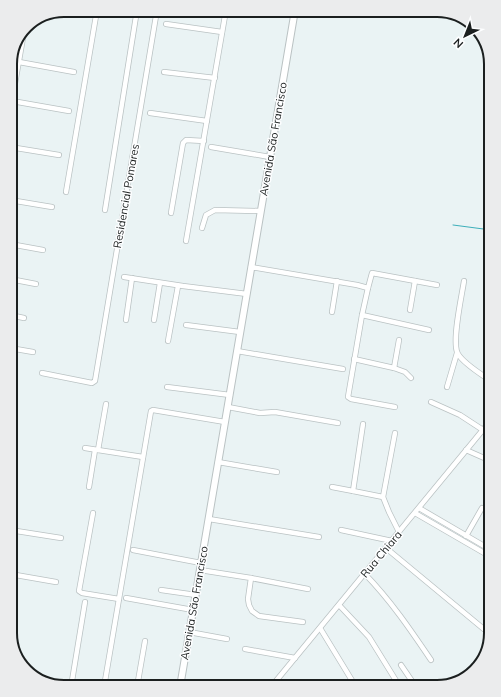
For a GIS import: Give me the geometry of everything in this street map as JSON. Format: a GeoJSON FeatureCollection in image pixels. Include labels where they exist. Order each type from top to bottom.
{"type":"FeatureCollection","features":[{"type":"Feature","properties":{"kind":"street"},"geometry":{"type":"LineString","coordinates":[[66,192],[96,17]]}},
{"type":"Feature","properties":{"kind":"street"},"geometry":{"type":"LineString","coordinates":[[105,210],[136,17]]}},
{"type":"Feature","properties":{"kind":"street","name":"Residencial Pomares"},"geometry":{"type":"LineString","coordinates":[[42,373],[92,384],[95,381],[156,17]]}},
{"type":"Feature","properties":{"kind":"street"},"geometry":{"type":"LineString","coordinates":[[186,241],[225,17]]}},
{"type":"Feature","properties":{"kind":"street","name":"Avenida São Francisco"},"geometry":{"type":"LineString","coordinates":[[181,680],[294,17]]}},
{"type":"Feature","properties":{"kind":"street"},"geometry":{"type":"LineString","coordinates":[[166,24],[222,32]]}},
{"type":"Feature","properties":{"kind":"street"},"geometry":{"type":"LineString","coordinates":[[17,73],[22,45]]}},
{"type":"Feature","properties":{"kind":"street"},"geometry":{"type":"LineString","coordinates":[[19,62],[74,72]]}},
{"type":"Feature","properties":{"kind":"street"},"geometry":{"type":"LineString","coordinates":[[164,72],[215,78]]}},
{"type":"Feature","properties":{"kind":"street"},"geometry":{"type":"LineString","coordinates":[[17,100],[69,112]]}},
{"type":"Feature","properties":{"kind":"street"},"geometry":{"type":"LineString","coordinates":[[150,113],[207,121]]}},
{"type":"Feature","properties":{"kind":"street"},"geometry":{"type":"LineString","coordinates":[[171,213],[183,141],[204,141]]}},
{"type":"Feature","properties":{"kind":"street"},"geometry":{"type":"LineString","coordinates":[[211,147],[270,157]]}},
{"type":"Feature","properties":{"kind":"street"},"geometry":{"type":"LineString","coordinates":[[17,148],[59,155]]}},
{"type":"Feature","properties":{"kind":"street"},"geometry":{"type":"LineString","coordinates":[[17,201],[52,207]]}},
{"type":"Feature","properties":{"kind":"street"},"geometry":{"type":"LineString","coordinates":[[202,228],[206,215],[215,210],[228,209],[260,211]]}},
{"type":"Feature","properties":{"kind":"street"},"geometry":{"type":"LineString","coordinates":[[17,245],[43,250]]}},
{"type":"Feature","properties":{"kind":"street"},"geometry":{"type":"LineString","coordinates":[[251,267],[337,281],[368,288]]}},
{"type":"Feature","properties":{"kind":"street"},"geometry":{"type":"LineString","coordinates":[[395,407],[351,399],[348,397],[362,315],[372,273],[437,285]]}},
{"type":"Feature","properties":{"kind":"street"},"geometry":{"type":"LineString","coordinates":[[124,277],[178,286],[247,294]]}},
{"type":"Feature","properties":{"kind":"street"},"geometry":{"type":"LineString","coordinates":[[126,320],[132,278]]}},
{"type":"Feature","properties":{"kind":"street"},"geometry":{"type":"LineString","coordinates":[[17,280],[36,284]]}},
{"type":"Feature","properties":{"kind":"street"},"geometry":{"type":"LineString","coordinates":[[332,312],[337,281]]}},
{"type":"Feature","properties":{"kind":"street"},"geometry":{"type":"LineString","coordinates":[[410,310],[415,281]]}},
{"type":"Feature","properties":{"kind":"street"},"geometry":{"type":"LineString","coordinates":[[447,387],[457,353],[455,342],[464,281]]}},
{"type":"Feature","properties":{"kind":"street"},"geometry":{"type":"LineString","coordinates":[[154,320],[160,283]]}},
{"type":"Feature","properties":{"kind":"street"},"geometry":{"type":"LineString","coordinates":[[168,341],[178,286]]}},
{"type":"Feature","properties":{"kind":"street"},"geometry":{"type":"LineString","coordinates":[[362,315],[429,330]]}},
{"type":"Feature","properties":{"kind":"street"},"geometry":{"type":"LineString","coordinates":[[17,316],[24,318]]}},
{"type":"Feature","properties":{"kind":"street"},"geometry":{"type":"LineString","coordinates":[[186,324],[240,332]]}},
{"type":"Feature","properties":{"kind":"street"},"geometry":{"type":"LineString","coordinates":[[394,368],[399,340]]}},
{"type":"Feature","properties":{"kind":"street"},"geometry":{"type":"LineString","coordinates":[[17,349],[34,352]]}},
{"type":"Feature","properties":{"kind":"street"},"geometry":{"type":"LineString","coordinates":[[237,351],[343,369]]}},
{"type":"Feature","properties":{"kind":"street"},"geometry":{"type":"LineString","coordinates":[[457,353],[462,359],[484,376]]}},
{"type":"Feature","properties":{"kind":"street"},"geometry":{"type":"LineString","coordinates":[[354,359],[394,368],[406,372],[411,378]]}},
{"type":"Feature","properties":{"kind":"street"},"geometry":{"type":"LineString","coordinates":[[167,387],[230,395]]}},
{"type":"Feature","properties":{"kind":"street"},"geometry":{"type":"LineString","coordinates":[[431,402],[460,415],[483,430]]}},
{"type":"Feature","properties":{"kind":"street"},"geometry":{"type":"LineString","coordinates":[[89,486],[106,404]]}},
{"type":"Feature","properties":{"kind":"street"},"geometry":{"type":"LineString","coordinates":[[228,407],[260,413],[275,412],[338,423]]}},
{"type":"Feature","properties":{"kind":"street"},"geometry":{"type":"LineString","coordinates":[[105,680],[151,411],[153,410],[225,422]]}},
{"type":"Feature","properties":{"kind":"street"},"geometry":{"type":"LineString","coordinates":[[353,491],[363,424]]}},
{"type":"Feature","properties":{"kind":"street","name":"Rua Chiara"},"geometry":{"type":"LineString","coordinates":[[277,680],[483,430]]}},
{"type":"Feature","properties":{"kind":"street"},"geometry":{"type":"LineString","coordinates":[[395,433],[383,497],[399,532]]}},
{"type":"Feature","properties":{"kind":"street"},"geometry":{"type":"LineString","coordinates":[[85,448],[144,457]]}},
{"type":"Feature","properties":{"kind":"street"},"geometry":{"type":"LineString","coordinates":[[466,450],[484,458]]}},
{"type":"Feature","properties":{"kind":"street"},"geometry":{"type":"LineString","coordinates":[[218,462],[277,472]]}},
{"type":"Feature","properties":{"kind":"street"},"geometry":{"type":"LineString","coordinates":[[332,487],[383,497]]}},
{"type":"Feature","properties":{"kind":"street"},"geometry":{"type":"LineString","coordinates":[[419,508],[484,546]]}},
{"type":"Feature","properties":{"kind":"street"},"geometry":{"type":"LineString","coordinates":[[466,536],[482,508]]}},
{"type":"Feature","properties":{"kind":"street"},"geometry":{"type":"LineString","coordinates":[[92,513],[79,591],[82,593],[119,598]]}},
{"type":"Feature","properties":{"kind":"street"},"geometry":{"type":"LineString","coordinates":[[415,513],[484,553]]}},
{"type":"Feature","properties":{"kind":"street"},"geometry":{"type":"LineString","coordinates":[[209,519],[319,537]]}},
{"type":"Feature","properties":{"kind":"street"},"geometry":{"type":"LineString","coordinates":[[342,530],[392,541]]}},
{"type":"Feature","properties":{"kind":"street"},"geometry":{"type":"LineString","coordinates":[[17,531],[61,538]]}},
{"type":"Feature","properties":{"kind":"street"},"geometry":{"type":"LineString","coordinates":[[386,548],[484,630]]}},
{"type":"Feature","properties":{"kind":"street"},"geometry":{"type":"LineString","coordinates":[[133,550],[201,563]]}},
{"type":"Feature","properties":{"kind":"street"},"geometry":{"type":"LineString","coordinates":[[200,570],[308,588]]}},
{"type":"Feature","properties":{"kind":"street"},"geometry":{"type":"LineString","coordinates":[[364,574],[378,587],[398,611],[431,660]]}},
{"type":"Feature","properties":{"kind":"street"},"geometry":{"type":"LineString","coordinates":[[17,575],[56,582]]}},
{"type":"Feature","properties":{"kind":"street"},"geometry":{"type":"LineString","coordinates":[[251,578],[248,606],[252,611],[259,616],[303,622]]}},
{"type":"Feature","properties":{"kind":"street"},"geometry":{"type":"LineString","coordinates":[[161,590],[196,595]]}},
{"type":"Feature","properties":{"kind":"street"},"geometry":{"type":"LineString","coordinates":[[126,598],[193,610]]}},
{"type":"Feature","properties":{"kind":"street"},"geometry":{"type":"LineString","coordinates":[[72,680],[85,602]]}},
{"type":"Feature","properties":{"kind":"street"},"geometry":{"type":"LineString","coordinates":[[339,605],[369,637],[396,680]]}},
{"type":"Feature","properties":{"kind":"street"},"geometry":{"type":"LineString","coordinates":[[320,628],[352,680]]}},
{"type":"Feature","properties":{"kind":"street"},"geometry":{"type":"LineString","coordinates":[[189,632],[227,639]]}},
{"type":"Feature","properties":{"kind":"street"},"geometry":{"type":"LineString","coordinates":[[138,680],[145,640]]}},
{"type":"Feature","properties":{"kind":"street"},"geometry":{"type":"LineString","coordinates":[[245,649],[295,658]]}},
{"type":"Feature","properties":{"kind":"street"},"geometry":{"type":"LineString","coordinates":[[401,665],[411,680]]}},
{"type":"Feature","properties":{"kind":"waterway"},"geometry":{"type":"LineString","coordinates":[[453,225],[484,229]]}}]}
